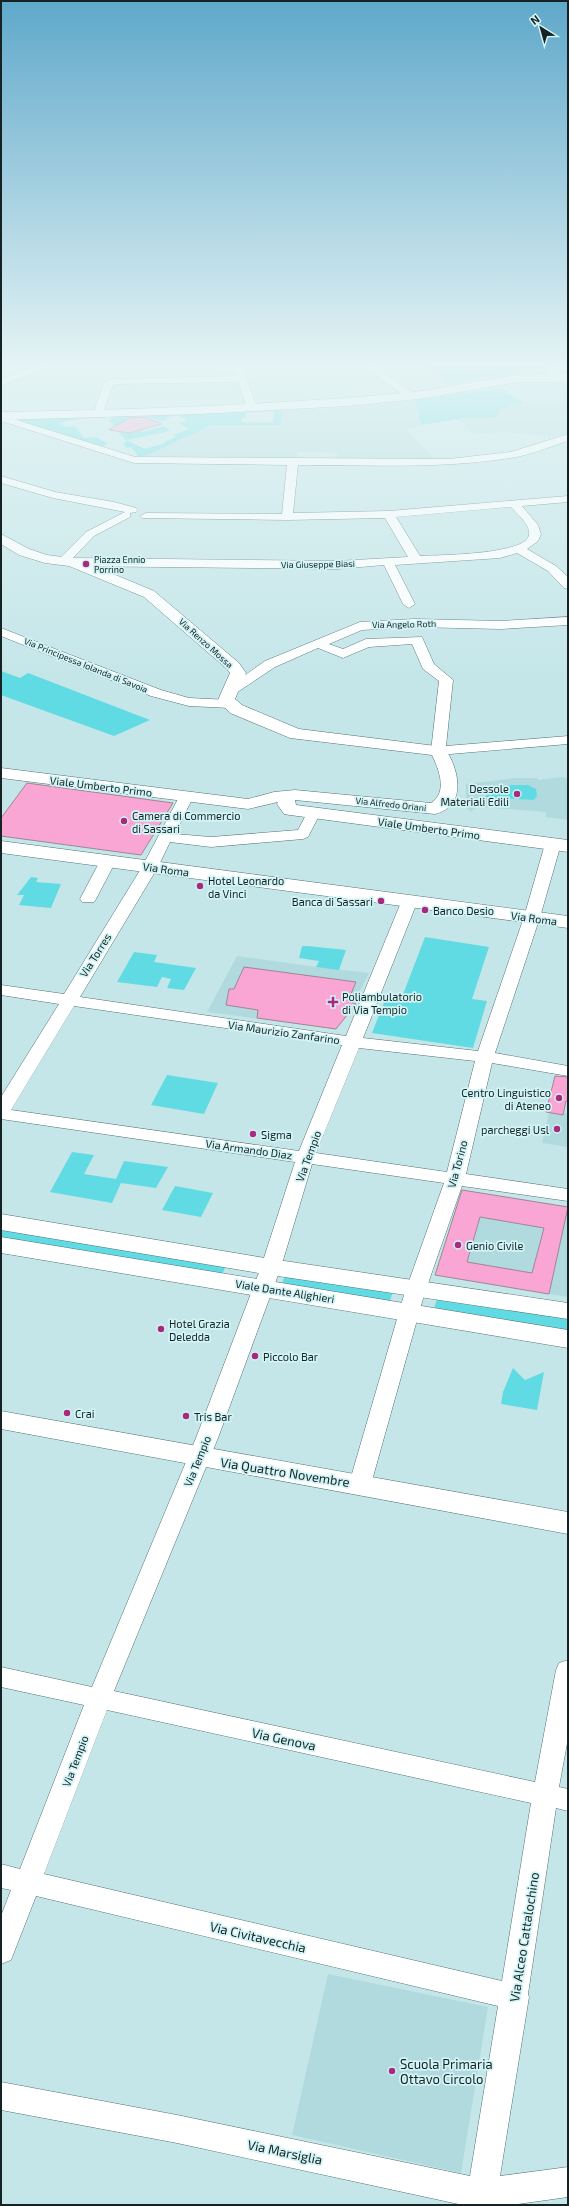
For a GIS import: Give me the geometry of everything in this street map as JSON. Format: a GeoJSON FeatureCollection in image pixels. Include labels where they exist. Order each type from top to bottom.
{"type":"FeatureCollection","features":[{"type":"Feature","properties":{"kind":"main road"},"geometry":{"type":"LineString","coordinates":[[1,538],[24,552],[46,559],[68,561]]}},
{"type":"Feature","properties":{"kind":"main road","name":"Via Renzo Mossa"},"geometry":{"type":"LineString","coordinates":[[68,561],[149,594],[226,660],[238,674],[229,698]]}},
{"type":"Feature","properties":{"kind":"main road"},"geometry":{"type":"LineString","coordinates":[[229,698],[236,709],[296,734],[438,751]]}},
{"type":"Feature","properties":{"kind":"main road","name":"Via Alfredo Oriani"},"geometry":{"type":"LineString","coordinates":[[248,804],[274,797],[292,802],[435,809],[444,804],[448,797],[450,777],[438,751]]}},
{"type":"Feature","properties":{"kind":"main road","name":"Viale Umberto Primo"},"geometry":{"type":"LineString","coordinates":[[1,773],[248,804]]}},
{"type":"Feature","properties":{"kind":"main road","name":"Viale Umberto Primo"},"geometry":{"type":"LineString","coordinates":[[292,802],[314,812],[561,845]]}},
{"type":"Feature","properties":{"kind":"main road","name":"Via Roma"},"geometry":{"type":"LineString","coordinates":[[1,846],[568,922]]}},
{"type":"Feature","properties":{"kind":"main road","name":"Viale Dante Alighieri"},"geometry":{"type":"LineString","coordinates":[[1,1222],[268,1278],[409,1313],[568,1338]]}},
{"type":"Feature","properties":{"kind":"main road","name":"Viale Dante Alighieri"},"geometry":{"type":"LineString","coordinates":[[1,1246],[268,1278],[416,1289],[568,1312]]}},
{"type":"Feature","properties":{"kind":"main road","name":"Via Quattro Novembre"},"geometry":{"type":"LineString","coordinates":[[1,1420],[568,1523]]}},
{"type":"Feature","properties":{"kind":"street"},"geometry":{"type":"LineString","coordinates":[[287,518],[292,469]]}},
{"type":"Feature","properties":{"kind":"street"},"geometry":{"type":"LineString","coordinates":[[1,479],[53,495],[125,514],[226,518],[287,518],[389,514],[568,499]]}},
{"type":"Feature","properties":{"kind":"street"},"geometry":{"type":"LineString","coordinates":[[513,503],[534,529],[535,536],[529,543],[519,549],[545,564],[567,581]]}},
{"type":"Feature","properties":{"kind":"street"},"geometry":{"type":"LineString","coordinates":[[68,561],[90,534],[125,514]]}},
{"type":"Feature","properties":{"kind":"street"},"geometry":{"type":"LineString","coordinates":[[389,514],[416,560]]}},
{"type":"Feature","properties":{"kind":"street","name":"Via Giuseppe Biasi"},"geometry":{"type":"LineString","coordinates":[[68,561],[116,563],[337,565],[478,556],[519,549]]}},
{"type":"Feature","properties":{"kind":"street"},"geometry":{"type":"LineString","coordinates":[[388,562],[409,604]]}},
{"type":"Feature","properties":{"kind":"street","name":"Via Angelo Roth"},"geometry":{"type":"LineString","coordinates":[[229,698],[270,664],[348,629],[379,624],[494,625],[568,621]]}},
{"type":"Feature","properties":{"kind":"street","name":"Via Principessa Iolanda di Savoia"},"geometry":{"type":"LineString","coordinates":[[1,632],[156,693],[189,702],[229,698]]}},
{"type":"Feature","properties":{"kind":"street"},"geometry":{"type":"LineString","coordinates":[[317,643],[343,654],[366,643],[417,640],[428,666],[446,680],[438,751],[568,740]]}},
{"type":"Feature","properties":{"kind":"street","name":"Via Torres"},"geometry":{"type":"LineString","coordinates":[[1,1113],[68,1000],[150,867],[186,797]]}},
{"type":"Feature","properties":{"kind":"street"},"geometry":{"type":"LineString","coordinates":[[165,837],[211,842],[303,834],[314,812]]}},
{"type":"Feature","properties":{"kind":"street","name":"Via Torino"},"geometry":{"type":"LineString","coordinates":[[360,1484],[416,1289],[455,1179],[485,1057],[532,917],[561,845]]}},
{"type":"Feature","properties":{"kind":"street"},"geometry":{"type":"LineString","coordinates":[[88,899],[108,861]]}},
{"type":"Feature","properties":{"kind":"street","name":"Via Tempio"},"geometry":{"type":"LineString","coordinates":[[1,1951],[98,1699],[199,1457],[268,1278],[305,1158],[354,1042],[410,900]]}},
{"type":"Feature","properties":{"kind":"street","name":"Via Maurizio Zanfarino"},"geometry":{"type":"LineString","coordinates":[[1,990],[354,1042],[485,1057],[568,1071]]}},
{"type":"Feature","properties":{"kind":"street","name":"Via Armando Diaz"},"geometry":{"type":"LineString","coordinates":[[1,1113],[568,1195]]}},
{"type":"Feature","properties":{"kind":"street","name":"Via Alceo Cattalochino"},"geometry":{"type":"LineString","coordinates":[[482,2200],[515,1997],[557,1797],[568,1670]]}},
{"type":"Feature","properties":{"kind":"street","name":"Via Genova"},"geometry":{"type":"LineString","coordinates":[[1,1677],[557,1797]]}},
{"type":"Feature","properties":{"kind":"street","name":"Via Civitavecchia"},"geometry":{"type":"LineString","coordinates":[[1,1876],[515,1997]]}},
{"type":"Feature","properties":{"kind":"street","name":"Via Marsiglia"},"geometry":{"type":"LineString","coordinates":[[1,2096],[177,2129],[482,2200],[568,2182]]}},
{"type":"Feature","properties":{"kind":"shaded area"},"geometry":{"type":"Polygon","coordinates":[[[1,671],[20,678],[28,673],[150,720],[114,736],[1,695],[1,671]]]}},
{"type":"Feature","properties":{"kind":"shaded area","name":"Dessole Materiali Edili"},"geometry":{"type":"Polygon","coordinates":[[[562,777],[568,779],[568,820],[545,817],[546,812],[480,807],[473,809],[472,812],[466,808],[466,784],[516,778],[537,778],[538,780],[562,777]]]}},
{"type":"Feature","properties":{"kind":"shaded area"},"geometry":{"type":"Polygon","coordinates":[[[528,785],[536,789],[537,796],[534,800],[485,797],[493,787],[528,785]]]}},
{"type":"Feature","properties":{"kind":"shaded area"},"geometry":{"type":"Polygon","coordinates":[[[31,877],[38,878],[36,882],[61,884],[51,908],[19,905],[24,895],[17,895],[31,877]]]}},
{"type":"Feature","properties":{"kind":"shaded area"},"geometry":{"type":"Polygon","coordinates":[[[425,937],[489,947],[472,999],[487,1001],[473,1048],[372,1033],[387,995],[402,997],[425,937]]]}},
{"type":"Feature","properties":{"kind":"shaded area"},"geometry":{"type":"Polygon","coordinates":[[[302,946],[346,950],[339,970],[316,967],[319,961],[299,958],[302,946]]]}},
{"type":"Feature","properties":{"kind":"shaded area"},"geometry":{"type":"Polygon","coordinates":[[[134,952],[157,955],[154,962],[196,968],[184,990],[167,988],[171,979],[162,977],[157,987],[117,982],[134,952]]]}},
{"type":"Feature","properties":{"kind":"shaded area"},"geometry":{"type":"Polygon","coordinates":[[[237,956],[369,973],[354,1003],[341,1019],[343,1020],[336,1029],[207,1012],[237,956]]]}},
{"type":"Feature","properties":{"kind":"shaded area"},"geometry":{"type":"Polygon","coordinates":[[[167,1075],[218,1083],[204,1114],[151,1105],[167,1075]]]}},
{"type":"Feature","properties":{"kind":"shaded area","name":"parcheggi Usl"},"geometry":{"type":"Polygon","coordinates":[[[549,1113],[568,1113],[568,1147],[542,1143],[549,1113]]]}},
{"type":"Feature","properties":{"kind":"shaded area"},"geometry":{"type":"Polygon","coordinates":[[[72,1152],[94,1155],[84,1174],[116,1179],[124,1161],[168,1167],[156,1188],[121,1183],[112,1203],[50,1192],[72,1152]]]}},
{"type":"Feature","properties":{"kind":"shaded area"},"geometry":{"type":"Polygon","coordinates":[[[175,1186],[213,1193],[201,1217],[162,1210],[175,1186]]]}},
{"type":"Feature","properties":{"kind":"shaded area","name":"Genio Civile"},"geometry":{"type":"Polygon","coordinates":[[[461,1190],[568,1207],[568,1297],[435,1275],[461,1190]]]}},
{"type":"Feature","properties":{"kind":"shaded area"},"geometry":{"type":"Polygon","coordinates":[[[1,1226],[226,1266],[220,1279],[1,1240],[1,1226]]]}},
{"type":"Feature","properties":{"kind":"shaded area"},"geometry":{"type":"Polygon","coordinates":[[[286,1273],[393,1291],[389,1304],[281,1286],[286,1273]]]}},
{"type":"Feature","properties":{"kind":"shaded area"},"geometry":{"type":"Polygon","coordinates":[[[437,1298],[568,1319],[568,1335],[433,1313],[437,1298]]]}},
{"type":"Feature","properties":{"kind":"shaded area"},"geometry":{"type":"Polygon","coordinates":[[[513,1368],[525,1380],[544,1372],[537,1410],[501,1404],[503,1392],[513,1368]]]}},
{"type":"Feature","properties":{"kind":"shaded area","name":"Scuola Primaria Ottavo Circolo"},"geometry":{"type":"Polygon","coordinates":[[[328,1974],[488,2007],[461,2173],[292,2135],[328,1974]]]}},
{"type":"Feature","properties":{"kind":"building","name":"Camera di Commercio di Sassari"},"geometry":{"type":"Polygon","coordinates":[[[27,783],[173,803],[141,855],[1,836],[1,818],[27,783]]]}},
{"type":"Feature","properties":{"kind":"building"},"geometry":{"type":"Polygon","coordinates":[[[244,967],[356,982],[348,1001],[356,1004],[336,1029],[257,1018],[258,1010],[226,1005],[229,989],[234,989],[244,967]]]}},
{"type":"Feature","properties":{"kind":"building","name":"Centro Linguistico di Ateneo"},"geometry":{"type":"Polygon","coordinates":[[[555,1076],[568,1077],[568,1101],[566,1101],[563,1115],[546,1112],[555,1076]]]}},
{"type":"Feature","properties":{"kind":"building","name":"Genio Civile"},"geometry":{"type":"Polygon","coordinates":[[[462,1190],[568,1207],[549,1294],[435,1275],[462,1190]],[[480,1217],[467,1262],[532,1273],[544,1228],[480,1217]]]}},
{"type":"Feature","properties":{"kind":"place","name":"Piazza Ennio Porrino"},"geometry":{"type":"Point","coordinates":[86,564]}},
{"type":"Feature","properties":{"kind":"place","name":"Dessole Materiali Edili"},"geometry":{"type":"Point","coordinates":[517,794]}},
{"type":"Feature","properties":{"kind":"place","name":"Camera di Commercio di Sassari"},"geometry":{"type":"Point","coordinates":[124,821]}},
{"type":"Feature","properties":{"kind":"place","name":"Hotel Leonardo da Vinci"},"geometry":{"type":"Point","coordinates":[200,886]}},
{"type":"Feature","properties":{"kind":"place","name":"Banca di Sassari"},"geometry":{"type":"Point","coordinates":[381,901]}},
{"type":"Feature","properties":{"kind":"place","name":"Banco Desio"},"geometry":{"type":"Point","coordinates":[425,910]}},
{"type":"Feature","properties":{"kind":"place","name":"Poliambulatorio di Via Tempio"},"geometry":{"type":"Point","coordinates":[333,1002]}},
{"type":"Feature","properties":{"kind":"place","name":"Centro Linguistico di Ateneo"},"geometry":{"type":"Point","coordinates":[559,1098]}},
{"type":"Feature","properties":{"kind":"place","name":"parcheggi Usl"},"geometry":{"type":"Point","coordinates":[557,1129]}},
{"type":"Feature","properties":{"kind":"place","name":"Sigma"},"geometry":{"type":"Point","coordinates":[253,1134]}},
{"type":"Feature","properties":{"kind":"place","name":"Genio Civile"},"geometry":{"type":"Point","coordinates":[458,1245]}},
{"type":"Feature","properties":{"kind":"place","name":"Hotel Grazia Deledda"},"geometry":{"type":"Point","coordinates":[161,1329]}},
{"type":"Feature","properties":{"kind":"place","name":"Piccolo Bar"},"geometry":{"type":"Point","coordinates":[255,1356]}},
{"type":"Feature","properties":{"kind":"place","name":"Crai"},"geometry":{"type":"Point","coordinates":[67,1413]}},
{"type":"Feature","properties":{"kind":"place","name":"Tris Bar"},"geometry":{"type":"Point","coordinates":[186,1416]}},
{"type":"Feature","properties":{"kind":"place","name":"Scuola Primaria Ottavo Circolo"},"geometry":{"type":"Point","coordinates":[392,2071]}}]}
